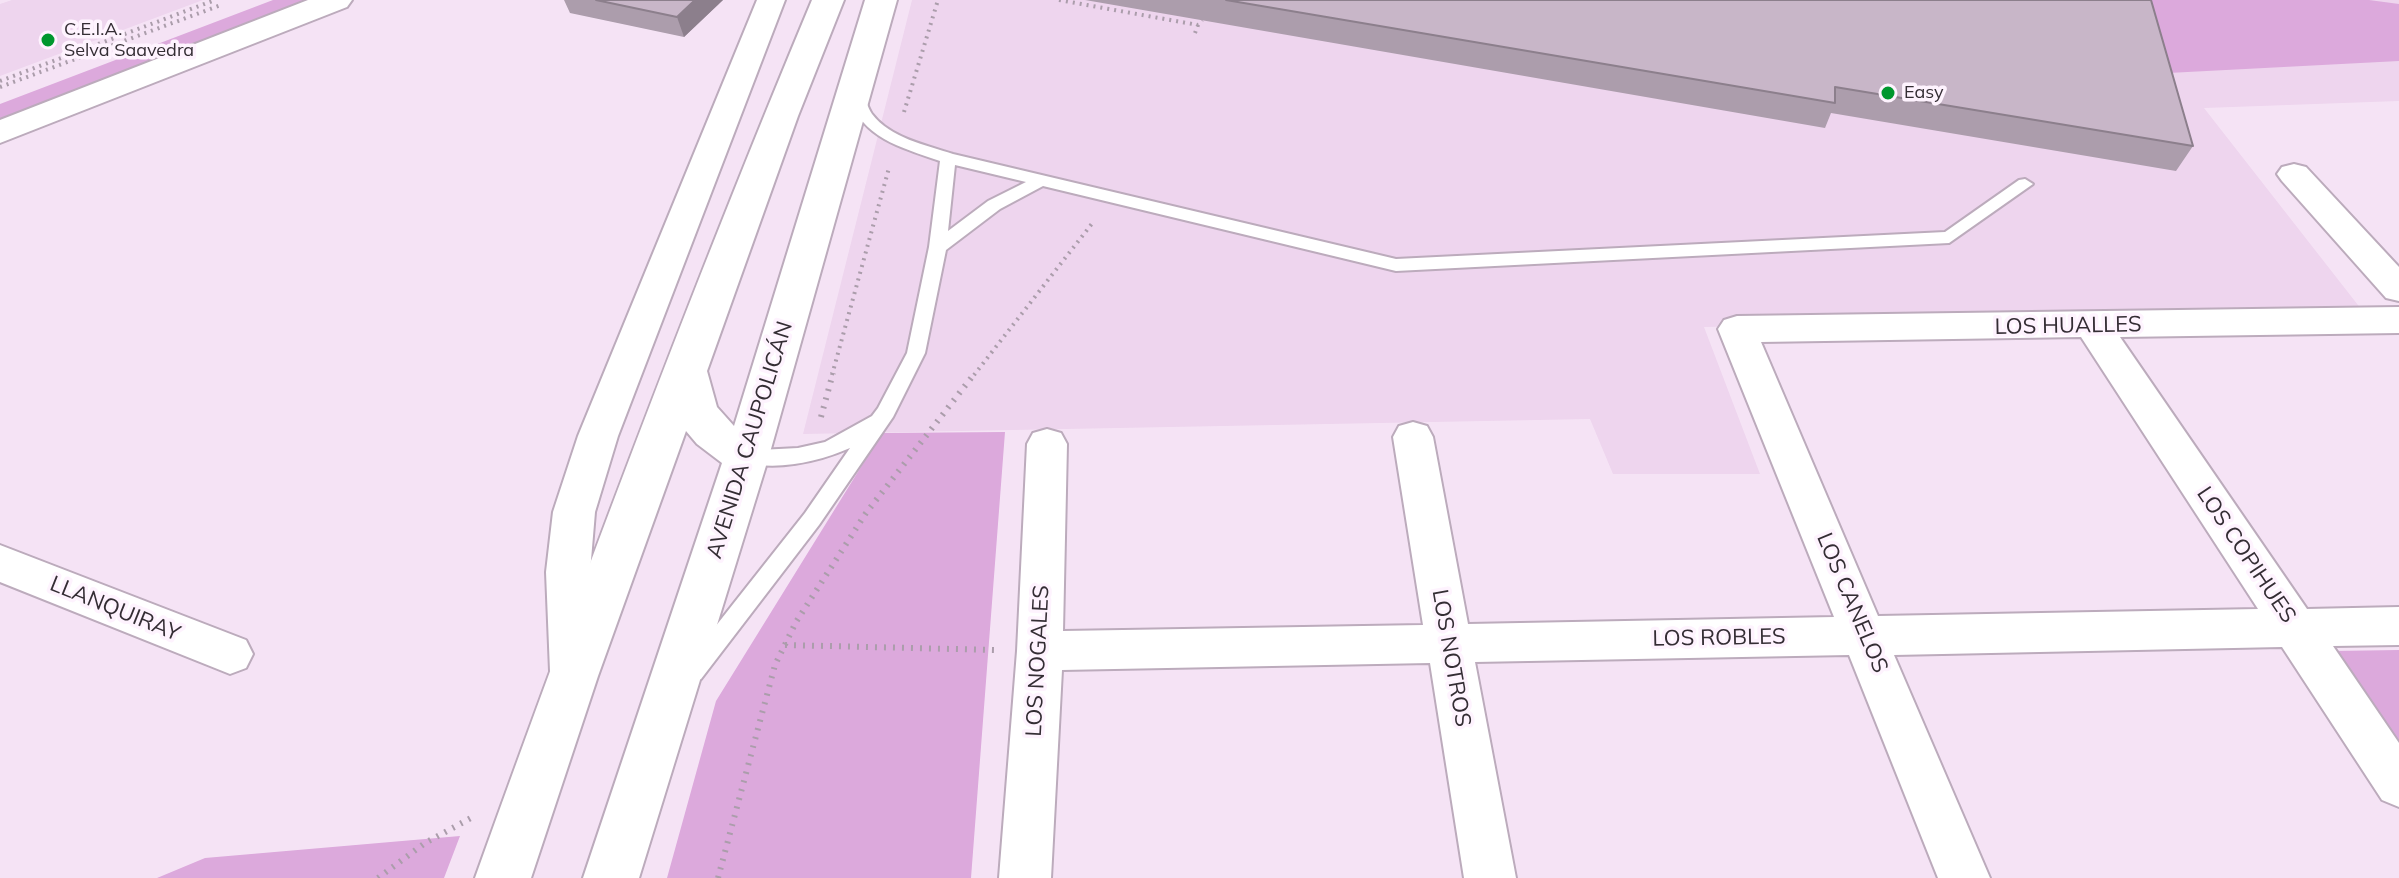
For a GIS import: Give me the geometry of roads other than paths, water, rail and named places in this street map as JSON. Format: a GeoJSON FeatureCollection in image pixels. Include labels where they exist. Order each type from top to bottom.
{"type":"FeatureCollection","features":[{"type":"Feature","properties":{"kind":"main road"},"geometry":{"type":"LineString","coordinates":[[0,104],[273,0]]}},
{"type":"Feature","properties":{"kind":"main road"},"geometry":{"type":"LineString","coordinates":[[0,132],[336,0]]}},
{"type":"Feature","properties":{"kind":"main road"},"geometry":{"type":"LineString","coordinates":[[503,878],[573,676],[688,374],[781,116],[828,0]]}},
{"type":"Feature","properties":{"kind":"main road","name":"AVENIDA CAUPOLICÁN"},"geometry":{"type":"LineString","coordinates":[[611,878],[747,456],[881,0]]}},
{"type":"Feature","properties":{"kind":"main road"},"geometry":{"type":"LineString","coordinates":[[688,374],[689,395],[695,414],[709,432],[747,456]]}},
{"type":"Feature","properties":{"kind":"street"},"geometry":{"type":"LineString","coordinates":[[573,676],[568,572],[574,512],[601,428],[771,0]]}},
{"type":"Feature","properties":{"kind":"street"},"geometry":{"type":"LineString","coordinates":[[2294,174],[2385,257],[2399,289]]}},
{"type":"Feature","properties":{"kind":"street","name":"LOS HUALLES"},"geometry":{"type":"LineString","coordinates":[[1737,329],[2399,320]]}},
{"type":"Feature","properties":{"kind":"street","name":"LOS COPIHUES"},"geometry":{"type":"LineString","coordinates":[[2093,326],[2399,784]]}},
{"type":"Feature","properties":{"kind":"street","name":"LOS CANELOS"},"geometry":{"type":"LineString","coordinates":[[1737,329],[1964,878]]}},
{"type":"Feature","properties":{"kind":"street","name":"LOS NOTROS"},"geometry":{"type":"LineString","coordinates":[[1413,437],[1490,878]]}},
{"type":"Feature","properties":{"kind":"street","name":"LOS NOGALES"},"geometry":{"type":"LineString","coordinates":[[1025,878],[1040,651],[1047,444]]}},
{"type":"Feature","properties":{"kind":"street","name":"LLANQUIRAY"},"geometry":{"type":"LineString","coordinates":[[0,563],[230,654]]}},
{"type":"Feature","properties":{"kind":"street","name":"LOS ROBLES"},"geometry":{"type":"LineString","coordinates":[[1040,651],[2399,626]]}},
{"type":"Feature","properties":{"kind":"lane"},"geometry":{"type":"LineString","coordinates":[[857,82],[859,109],[867,121],[896,139],[948,158],[1396,265],[1949,237],[2025,184]]}},
{"type":"Feature","properties":{"kind":"lane"},"geometry":{"type":"LineString","coordinates":[[669,703],[812,519],[886,412],[916,353],[938,247],[948,158]]}},
{"type":"Feature","properties":{"kind":"lane"},"geometry":{"type":"LineString","coordinates":[[938,247],[994,205],[1040,181]]}},
{"type":"Feature","properties":{"kind":"lane"},"geometry":{"type":"LineString","coordinates":[[747,456],[773,458],[811,454],[856,437],[886,412]]}},
{"type":"Feature","properties":{"kind":"place","name":"C.E.I.A. Selva Saavedra"},"geometry":{"type":"Point","coordinates":[48,40]}},
{"type":"Feature","properties":{"kind":"place","name":"Easy"},"geometry":{"type":"Point","coordinates":[1888,93]}}]}
